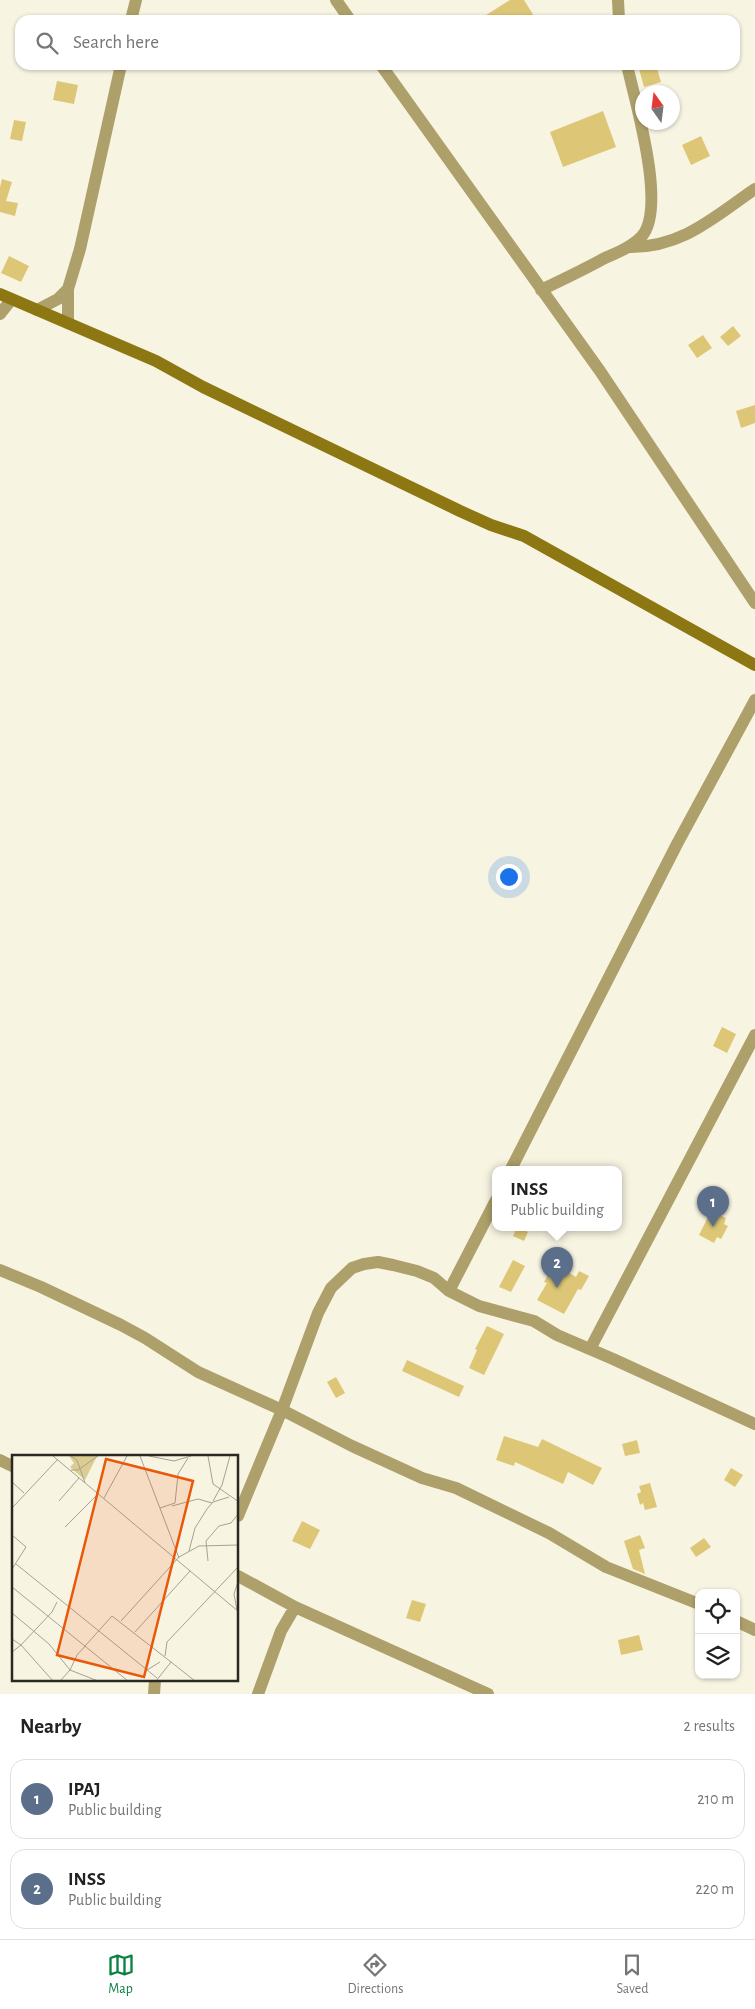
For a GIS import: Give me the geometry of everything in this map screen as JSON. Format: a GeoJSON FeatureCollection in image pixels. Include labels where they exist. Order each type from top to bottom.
{"type":"FeatureCollection","features":[{"type":"Feature","properties":{"kind":"street"},"geometry":{"type":"LineString","coordinates":[[132,15],[136,0]]}},
{"type":"Feature","properties":{"kind":"street"},"geometry":{"type":"LineString","coordinates":[[336,0],[346,15]]}},
{"type":"Feature","properties":{"kind":"street"},"geometry":{"type":"LineString","coordinates":[[618,0],[619,15]]}},
{"type":"Feature","properties":{"kind":"street"},"geometry":{"type":"LineString","coordinates":[[68,323],[68,289],[80,250],[120,70]]}},
{"type":"Feature","properties":{"kind":"street"},"geometry":{"type":"LineString","coordinates":[[385,70],[600,371],[755,603]]}},
{"type":"Feature","properties":{"kind":"street"},"geometry":{"type":"LineString","coordinates":[[542,290],[629,247],[642,236],[647,227],[651,214],[650,170],[628,70]]}},
{"type":"Feature","properties":{"kind":"street"},"geometry":{"type":"LineString","coordinates":[[629,247],[646,247],[669,243],[682,237],[755,189]]}},
{"type":"Feature","properties":{"kind":"street"},"geometry":{"type":"LineString","coordinates":[[37,310],[58,299],[68,289]]}},
{"type":"Feature","properties":{"kind":"street"},"geometry":{"type":"LineString","coordinates":[[0,314],[5,297],[156,362],[203,387],[491,526],[524,536],[755,665]]}},
{"type":"Feature","properties":{"kind":"street"},"geometry":{"type":"LineString","coordinates":[[513,1166],[677,844],[755,700]]}},
{"type":"Feature","properties":{"kind":"street"},"geometry":{"type":"LineString","coordinates":[[590,1349],[755,1035]]}},
{"type":"Feature","properties":{"kind":"street"},"geometry":{"type":"LineString","coordinates":[[449,1291],[492,1208]]}},
{"type":"Feature","properties":{"kind":"street"},"geometry":{"type":"LineString","coordinates":[[239,1514],[282,1410],[318,1313],[331,1288],[352,1268],[371,1263],[393,1265],[434,1278],[449,1291],[479,1306],[534,1322],[557,1335],[755,1424]]}},
{"type":"Feature","properties":{"kind":"street"},"geometry":{"type":"LineString","coordinates":[[0,1270],[41,1287],[120,1325],[145,1338],[198,1372],[282,1410],[352,1446],[422,1478],[464,1492],[549,1533],[606,1567],[695,1602]]}},
{"type":"Feature","properties":{"kind":"street"},"geometry":{"type":"LineString","coordinates":[[0,1460],[12,1466]]}},
{"type":"Feature","properties":{"kind":"street"},"geometry":{"type":"LineString","coordinates":[[239,1577],[295,1607],[488,1694]]}},
{"type":"Feature","properties":{"kind":"street"},"geometry":{"type":"LineString","coordinates":[[258,1694],[281,1631],[295,1607]]}},
{"type":"Feature","properties":{"kind":"street"},"geometry":{"type":"LineString","coordinates":[[740,1623],[755,1630]]}},
{"type":"Feature","properties":{"kind":"building"},"geometry":{"type":"Polygon","coordinates":[[[510,0],[524,0],[533,15],[486,15],[510,0]]]}},
{"type":"Feature","properties":{"kind":"building"},"geometry":{"type":"Polygon","coordinates":[[[639,70],[657,70],[661,82],[643,85],[639,70]]]}},
{"type":"Feature","properties":{"kind":"building"},"geometry":{"type":"Polygon","coordinates":[[[57,81],[78,85],[74,104],[53,100],[57,81]]]}},
{"type":"Feature","properties":{"kind":"building"},"geometry":{"type":"Polygon","coordinates":[[[603,111],[616,147],[563,167],[550,132],[603,111]]]}},
{"type":"Feature","properties":{"kind":"building"},"geometry":{"type":"Polygon","coordinates":[[[14,120],[26,122],[22,141],[10,139],[14,120]]]}},
{"type":"Feature","properties":{"kind":"building"},"geometry":{"type":"Polygon","coordinates":[[[701,136],[710,156],[691,165],[682,145],[701,136]]]}},
{"type":"Feature","properties":{"kind":"building"},"geometry":{"type":"Polygon","coordinates":[[[2,179],[12,182],[6,201],[18,203],[15,216],[0,212],[0,187],[2,179]]]}},
{"type":"Feature","properties":{"kind":"building"},"geometry":{"type":"Polygon","coordinates":[[[9,256],[29,266],[21,282],[1,273],[9,256]]]}},
{"type":"Feature","properties":{"kind":"building"},"geometry":{"type":"Polygon","coordinates":[[[733,326],[741,336],[728,346],[720,337],[733,326]]]}},
{"type":"Feature","properties":{"kind":"building"},"geometry":{"type":"Polygon","coordinates":[[[703,335],[712,348],[697,358],[688,345],[703,335]]]}},
{"type":"Feature","properties":{"kind":"building"},"geometry":{"type":"Polygon","coordinates":[[[755,405],[755,423],[741,428],[736,411],[755,405]]]}},
{"type":"Feature","properties":{"kind":"building"},"geometry":{"type":"Polygon","coordinates":[[[722,1027],[736,1034],[727,1053],[713,1046],[722,1027]]]}},
{"type":"Feature","properties":{"kind":"building"},"geometry":{"type":"Polygon","coordinates":[[[711,1211],[726,1218],[724,1224],[728,1226],[721,1239],[717,1237],[714,1243],[699,1235],[711,1211]]]}},
{"type":"Feature","properties":{"kind":"building"},"geometry":{"type":"Polygon","coordinates":[[[515,1231],[528,1232],[524,1241],[513,1236],[515,1231]]]}},
{"type":"Feature","properties":{"kind":"building"},"geometry":{"type":"Polygon","coordinates":[[[513,1260],[525,1266],[511,1292],[499,1287],[513,1260]]]}},
{"type":"Feature","properties":{"kind":"building"},"geometry":{"type":"Polygon","coordinates":[[[554,1264],[576,1277],[579,1271],[589,1276],[581,1290],[578,1289],[564,1314],[537,1300],[547,1283],[544,1282],[554,1264]]]}},
{"type":"Feature","properties":{"kind":"building"},"geometry":{"type":"Polygon","coordinates":[[[487,1326],[504,1334],[484,1375],[469,1368],[477,1350],[475,1349],[487,1326]]]}},
{"type":"Feature","properties":{"kind":"building"},"geometry":{"type":"Polygon","coordinates":[[[407,1360],[464,1386],[459,1397],[402,1371],[407,1360]]]}},
{"type":"Feature","properties":{"kind":"building"},"geometry":{"type":"Polygon","coordinates":[[[336,1377],[345,1393],[336,1398],[327,1382],[336,1377]]]}},
{"type":"Feature","properties":{"kind":"building"},"geometry":{"type":"Polygon","coordinates":[[[504,1436],[538,1447],[542,1439],[602,1468],[593,1485],[568,1472],[563,1484],[515,1462],[514,1466],[496,1460],[504,1436]]]}},
{"type":"Feature","properties":{"kind":"building"},"geometry":{"type":"Polygon","coordinates":[[[637,1440],[640,1453],[625,1456],[622,1444],[637,1440]]]}},
{"type":"Feature","properties":{"kind":"building"},"geometry":{"type":"Polygon","coordinates":[[[731,1468],[743,1475],[735,1487],[724,1480],[731,1468]]]}},
{"type":"Feature","properties":{"kind":"building"},"geometry":{"type":"Polygon","coordinates":[[[650,1483],[657,1507],[645,1510],[643,1503],[640,1505],[637,1494],[641,1492],[639,1486],[650,1483]]]}},
{"type":"Feature","properties":{"kind":"building"},"geometry":{"type":"Polygon","coordinates":[[[302,1521],[320,1530],[310,1549],[292,1541],[302,1521]]]}},
{"type":"Feature","properties":{"kind":"building"},"geometry":{"type":"Polygon","coordinates":[[[640,1535],[645,1548],[639,1550],[645,1574],[633,1569],[624,1541],[640,1535]]]}},
{"type":"Feature","properties":{"kind":"building"},"geometry":{"type":"Polygon","coordinates":[[[704,1538],[711,1547],[696,1557],[690,1548],[704,1538]]]}},
{"type":"Feature","properties":{"kind":"building"},"geometry":{"type":"Polygon","coordinates":[[[412,1600],[426,1604],[420,1622],[406,1618],[412,1600]]]}},
{"type":"Feature","properties":{"kind":"building"},"geometry":{"type":"Polygon","coordinates":[[[639,1635],[643,1650],[621,1655],[618,1640],[639,1635]]]}},
{"type":"Feature","properties":{"kind":"place","name":"IPAJ"},"geometry":{"type":"Point","coordinates":[713,1227]}},
{"type":"Feature","properties":{"kind":"place","name":"INSS"},"geometry":{"type":"Point","coordinates":[557,1288]}}]}
